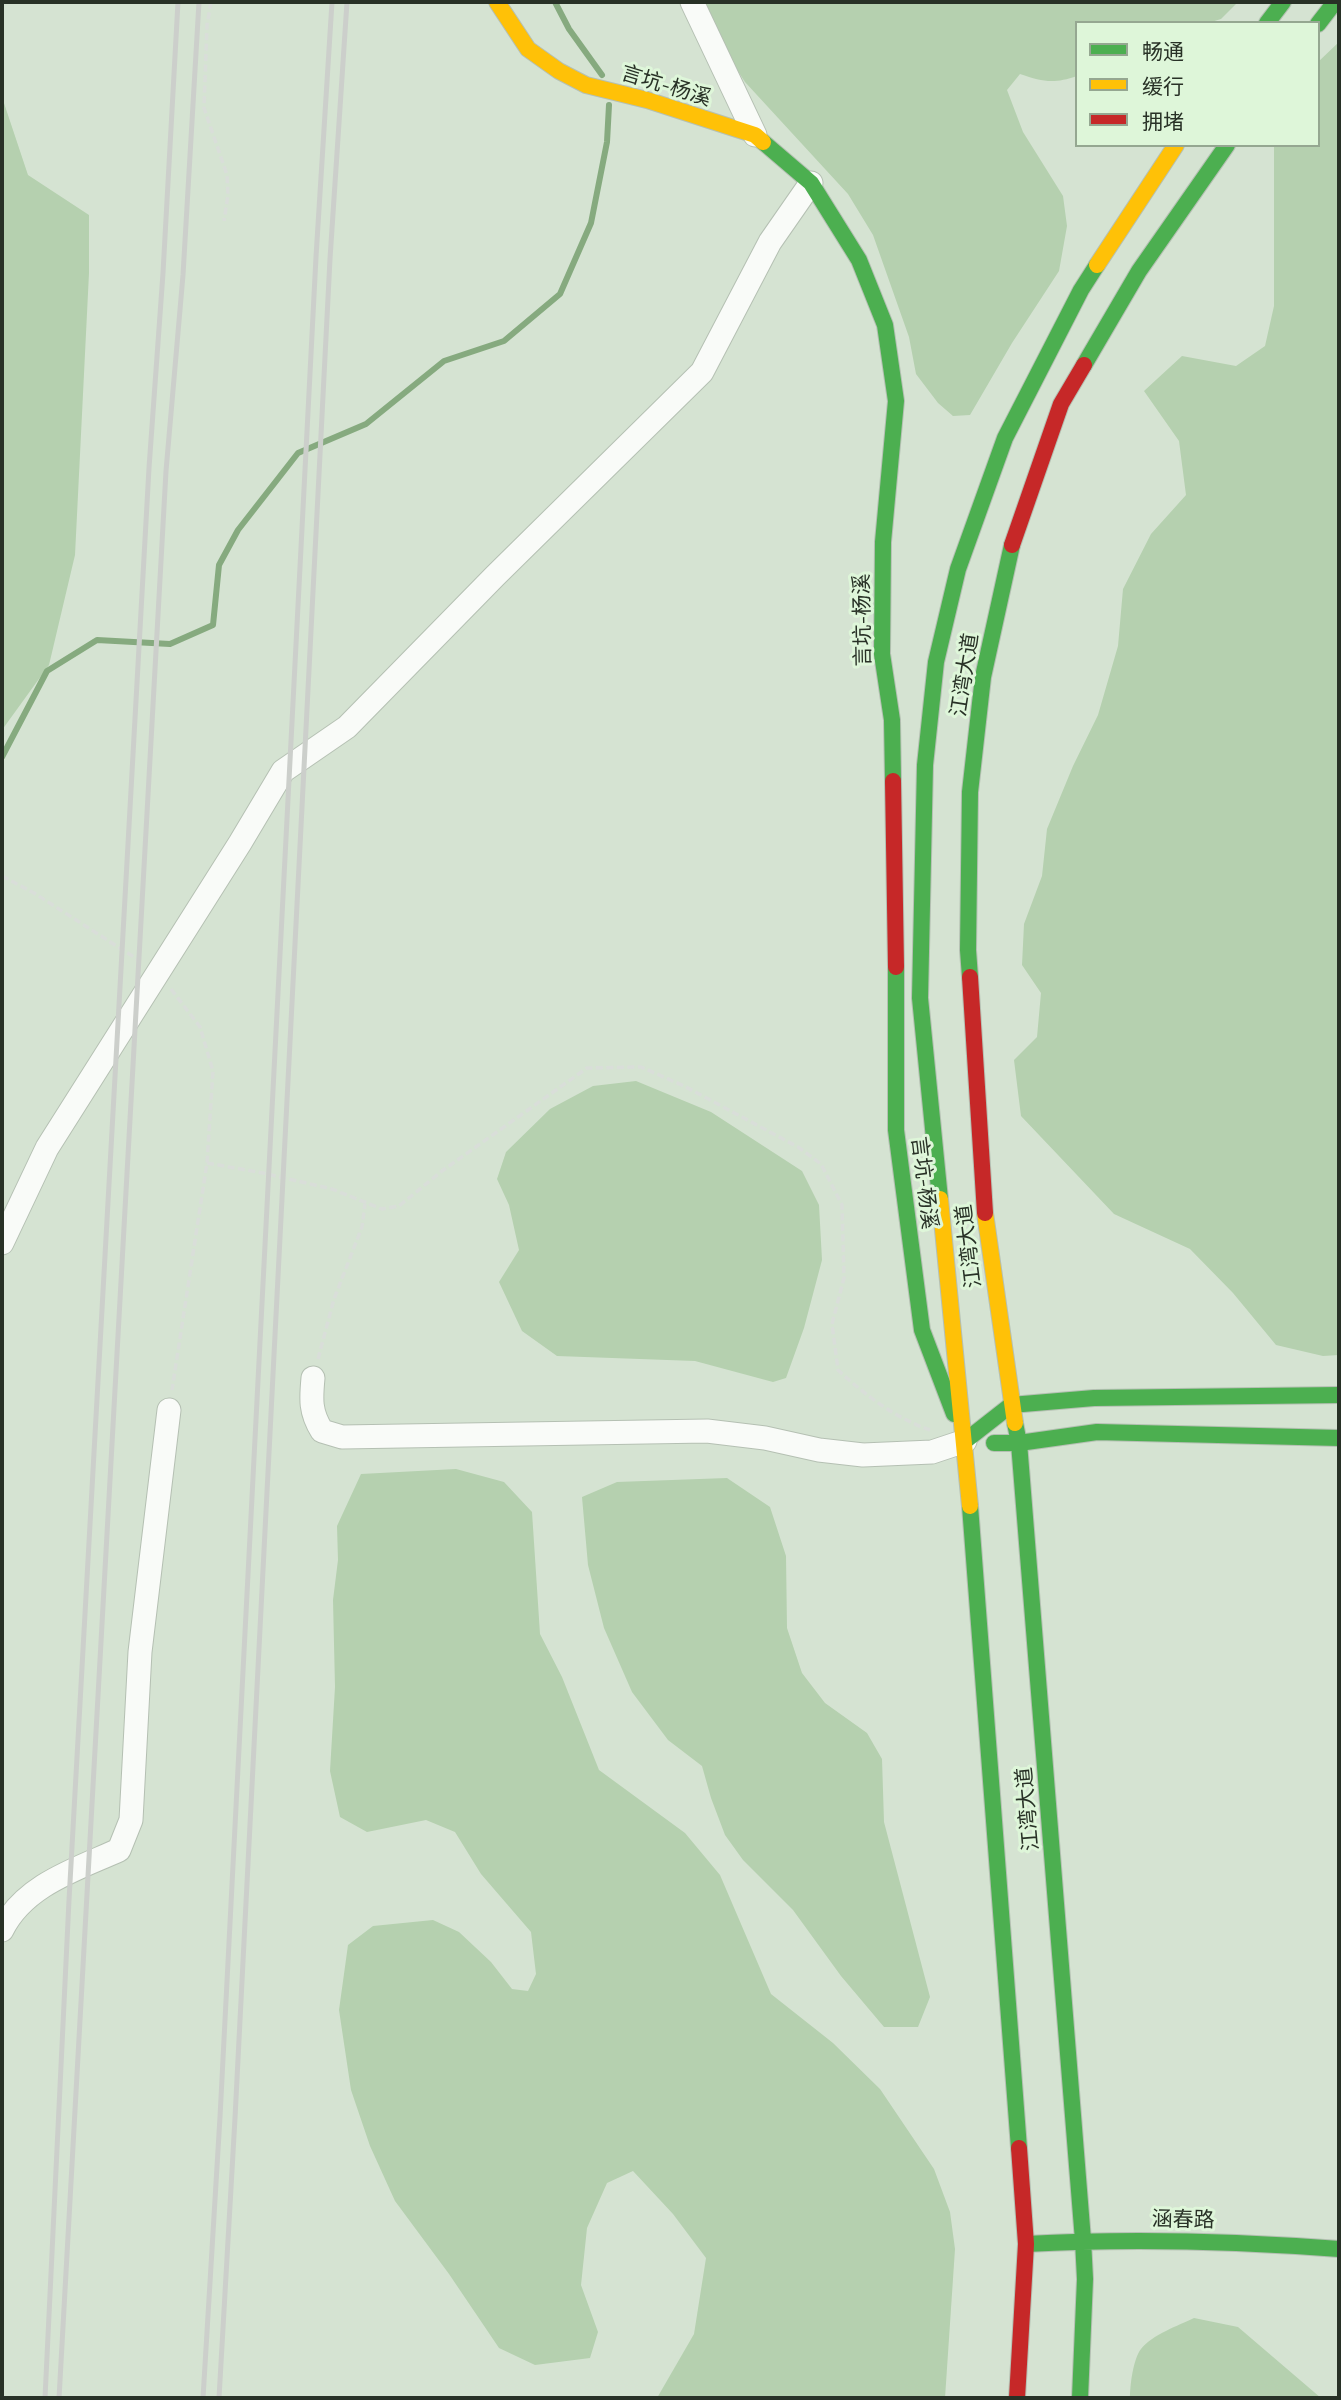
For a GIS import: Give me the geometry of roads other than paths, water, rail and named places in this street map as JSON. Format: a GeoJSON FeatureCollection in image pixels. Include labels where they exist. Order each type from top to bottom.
{"type":"FeatureCollection","features":[{"type":"Feature","properties":{"kind":"main road","name":"言坑-杨溪"},"geometry":{"type":"LineString","coordinates":[[497,2],[528,49],[559,71],[586,85],[647,100],[755,135],[811,183],[859,260],[885,325],[895,401],[884,542],[882,654],[892,720],[897,972],[896,1130],[922,1331],[965,1441]]}},
{"type":"Feature","properties":{"kind":"main road"},"geometry":{"type":"LineString","coordinates":[[1269,21],[1283,2]]}},
{"type":"Feature","properties":{"kind":"main road"},"geometry":{"type":"LineString","coordinates":[[1320,21],[1335,2]]}},
{"type":"Feature","properties":{"kind":"main road","name":"江湾大道"},"geometry":{"type":"LineString","coordinates":[[1017,2398],[1026,2244],[965,1441],[920,998],[925,765],[936,662],[958,569],[1005,438],[1081,290],[1175,147]]}},
{"type":"Feature","properties":{"kind":"main road","name":"江湾大道"},"geometry":{"type":"LineString","coordinates":[[1080,2398],[1085,2279],[1083,2240],[1019,1443],[1011,1405],[986,1222],[968,950],[970,792],[983,677],[1012,544],[1061,404],[1139,271],[1226,147]]}},
{"type":"Feature","properties":{"kind":"main road"},"geometry":{"type":"LineString","coordinates":[[965,1441],[1011,1405],[1094,1398],[1339,1395]]}},
{"type":"Feature","properties":{"kind":"main road"},"geometry":{"type":"LineString","coordinates":[[965,1441],[1019,1443],[1097,1433],[1339,1437]]}},
{"type":"Feature","properties":{"kind":"main road","name":"涵春路"},"geometry":{"type":"LineString","coordinates":[[1026,2244],[1083,2240],[1250,2242],[1339,2249]]}},
{"type":"Feature","properties":{"kind":"street"},"geometry":{"type":"LineString","coordinates":[[692,2],[755,135]]}},
{"type":"Feature","properties":{"kind":"street"},"geometry":{"type":"LineString","coordinates":[[2,1243],[47,1149],[283,771],[348,727],[495,576],[702,372],[770,242],[811,183]]}},
{"type":"Feature","properties":{"kind":"street"},"geometry":{"type":"LineString","coordinates":[[313,1378],[310,1400],[315,1421],[321,1431],[342,1437],[707,1431],[863,1455],[932,1452],[965,1441]]}},
{"type":"Feature","properties":{"kind":"street"},"geometry":{"type":"LineString","coordinates":[[2,1930],[9,1916],[46,1883],[119,1850],[131,1820],[141,1653],[169,1410]]}},
{"type":"Feature","properties":{"kind":"waterway"},"geometry":{"type":"LineString","coordinates":[[555,2],[569,29],[602,75]]}},
{"type":"Feature","properties":{"kind":"waterway"},"geometry":{"type":"LineString","coordinates":[[2,757],[47,671],[97,640],[170,644],[213,625],[219,565],[238,530],[298,453],[366,424],[444,361],[504,341],[560,294],[591,223],[607,142],[609,105]]}},
{"type":"Feature","properties":{"kind":"railway"},"geometry":{"type":"LineString","coordinates":[[45,2398],[69,1900],[149,468],[178,2]]}},
{"type":"Feature","properties":{"kind":"railway"},"geometry":{"type":"LineString","coordinates":[[59,2398],[166,471],[183,275],[199,2]]}},
{"type":"Feature","properties":{"kind":"railway"},"geometry":{"type":"LineString","coordinates":[[203,2398],[220,2117],[316,257],[332,2]]}},
{"type":"Feature","properties":{"kind":"railway"},"geometry":{"type":"LineString","coordinates":[[219,2398],[330,259],[347,2]]}}]}
